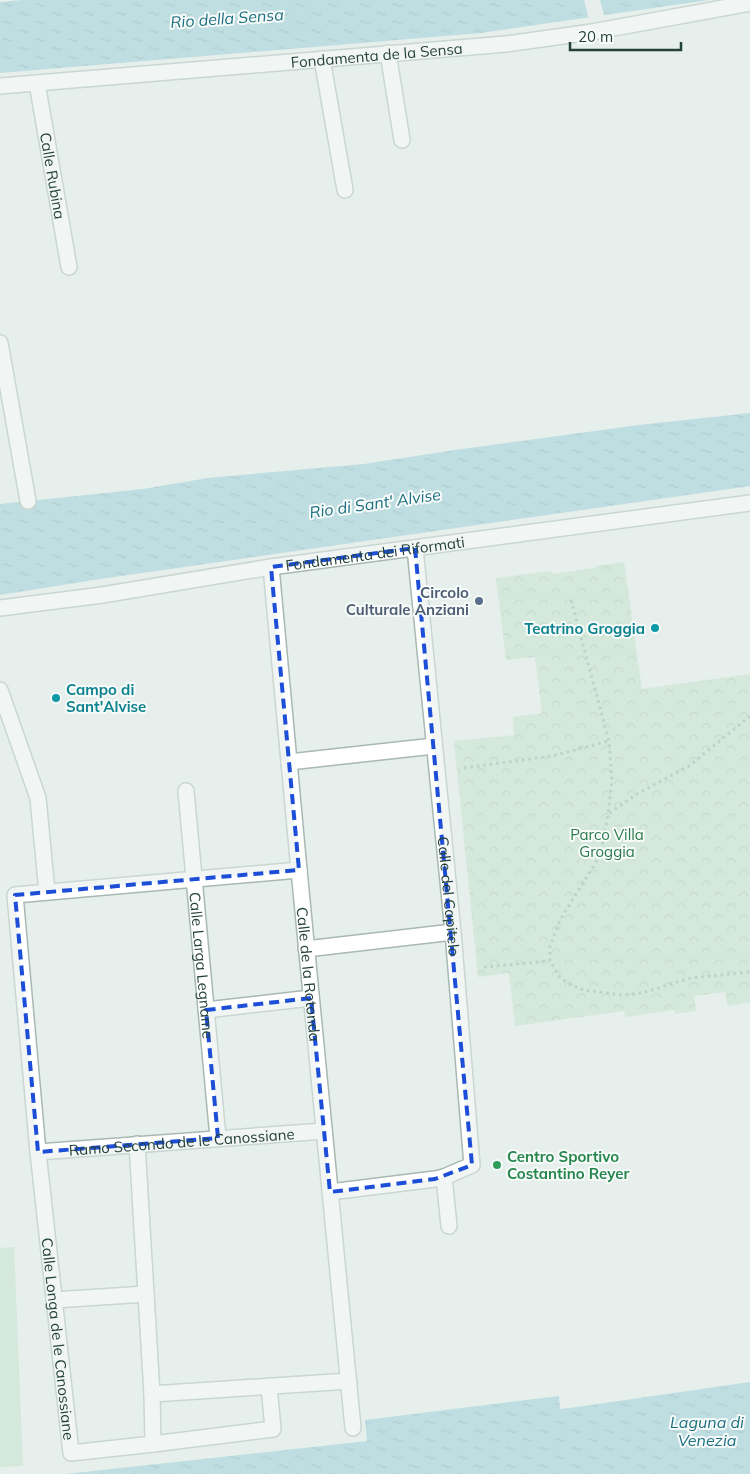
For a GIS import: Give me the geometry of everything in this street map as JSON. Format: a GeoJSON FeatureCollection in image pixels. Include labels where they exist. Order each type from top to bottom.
{"type":"FeatureCollection","features":[{"type":"Feature","properties":{"kind":"street","name":"Fondamenta de la Sensa"},"geometry":{"type":"LineString","coordinates":[[0,86],[516,42],[592,32],[750,3]]}},
{"type":"Feature","properties":{"kind":"street"},"geometry":{"type":"LineString","coordinates":[[388,53],[402,140]]}},
{"type":"Feature","properties":{"kind":"street"},"geometry":{"type":"LineString","coordinates":[[322,59],[344,190]]}},
{"type":"Feature","properties":{"kind":"street","name":"Calle Rubina"},"geometry":{"type":"LineString","coordinates":[[36,83],[69,267]]}},
{"type":"Feature","properties":{"kind":"street"},"geometry":{"type":"LineString","coordinates":[[0,343],[4,389],[28,501]]}},
{"type":"Feature","properties":{"kind":"street","name":"Fondamenta dei Riformati"},"geometry":{"type":"LineString","coordinates":[[0,608],[271,567],[750,503]]}},
{"type":"Feature","properties":{"kind":"street","name":"Calle del Capitelo"},"geometry":{"type":"LineString","coordinates":[[415,548],[453,932],[472,1164],[444,1177]]}},
{"type":"Feature","properties":{"kind":"street","name":"Calle de la Rotonda"},"geometry":{"type":"LineString","coordinates":[[271,567],[306,949],[350,1381]]}},
{"type":"Feature","properties":{"kind":"street"},"geometry":{"type":"LineString","coordinates":[[0,690],[38,798],[46,892],[299,870]]}},
{"type":"Feature","properties":{"kind":"street"},"geometry":{"type":"LineString","coordinates":[[289,762],[434,746]]}},
{"type":"Feature","properties":{"kind":"street","name":"Calle Larga Legname"},"geometry":{"type":"LineString","coordinates":[[186,791],[218,1138]]}},
{"type":"Feature","properties":{"kind":"street","name":"Calle Longa de le Canossiane"},"geometry":{"type":"LineString","coordinates":[[46,892],[15,895],[38,1152],[71,1453],[154,1444]]}},
{"type":"Feature","properties":{"kind":"street"},"geometry":{"type":"LineString","coordinates":[[306,949],[453,932]]}},
{"type":"Feature","properties":{"kind":"street"},"geometry":{"type":"LineString","coordinates":[[206,1010],[311,998]]}},
{"type":"Feature","properties":{"kind":"street","name":"Ramo Secondo de le Canossiane"},"geometry":{"type":"LineString","coordinates":[[38,1152],[324,1131]]}},
{"type":"Feature","properties":{"kind":"street"},"geometry":{"type":"LineString","coordinates":[[137,1144],[154,1444],[273,1429],[270,1386]]}},
{"type":"Feature","properties":{"kind":"street"},"geometry":{"type":"LineString","coordinates":[[330,1192],[444,1177],[449,1226]]}},
{"type":"Feature","properties":{"kind":"street"},"geometry":{"type":"LineString","coordinates":[[54,1300],[146,1294]]}},
{"type":"Feature","properties":{"kind":"street"},"geometry":{"type":"LineString","coordinates":[[152,1394],[350,1381],[353,1428]]}},
{"type":"Feature","properties":{"kind":"path"},"geometry":{"type":"LineString","coordinates":[[571,600],[609,741],[612,780],[602,847],[596,862],[560,920],[549,952],[550,961],[559,976],[567,983],[583,990],[622,995],[642,992],[692,978],[750,972]]}},
{"type":"Feature","properties":{"kind":"path"},"geometry":{"type":"LineString","coordinates":[[608,814],[637,794],[690,766],[750,716]]}},
{"type":"Feature","properties":{"kind":"path"},"geometry":{"type":"LineString","coordinates":[[436,770],[457,769],[552,756],[609,741]]}},
{"type":"Feature","properties":{"kind":"path"},"geometry":{"type":"LineString","coordinates":[[455,970],[550,961]]}},
{"type":"Feature","properties":{"kind":"highlighted area"},"geometry":{"type":"Polygon","coordinates":[[[415,548],[472,1165],[435,1179],[330,1192],[311,998],[206,1010],[218,1138],[38,1152],[15,895],[299,870],[271,567],[415,548]]]}},
{"type":"Feature","properties":{"kind":"green space","name":"Parco Villa Groggia"},"geometry":{"type":"Polygon","coordinates":[[[624,562],[642,689],[750,674],[750,1002],[728,1006],[725,992],[694,996],[696,1011],[675,1014],[674,1010],[626,1017],[624,1011],[515,1026],[509,973],[478,977],[454,741],[514,735],[513,717],[542,713],[535,657],[506,660],[496,578],[551,571],[552,574],[624,562]]]}},
{"type":"Feature","properties":{"kind":"green space"},"geometry":{"type":"Polygon","coordinates":[[[14,1247],[23,1466],[0,1467],[0,1248],[14,1247]]]}},
{"type":"Feature","properties":{"kind":"water","name":"Rio della Sensa"},"geometry":{"type":"Polygon","coordinates":[[[23,0],[709,0],[481,33],[0,73],[0,2],[23,0]]]}},
{"type":"Feature","properties":{"kind":"water","name":"Rio di Sant' Alvise"},"geometry":{"type":"Polygon","coordinates":[[[750,413],[750,486],[0,595],[0,504],[143,489],[208,478],[364,464],[639,425],[750,413]]]}},
{"type":"Feature","properties":{"kind":"water","name":"Laguna di Venezia"},"geometry":{"type":"Polygon","coordinates":[[[750,1382],[750,1474],[66,1474],[367,1441],[365,1420],[559,1396],[560,1409],[750,1382]]]}},
{"type":"Feature","properties":{"kind":"pier"},"geometry":{"type":"Polygon","coordinates":[[[584,0],[600,0],[605,18],[589,20],[584,0]]]}},
{"type":"Feature","properties":{"kind":"place","name":"Circolo Culturale Anziani"},"geometry":{"type":"Point","coordinates":[479,601]}},
{"type":"Feature","properties":{"kind":"place","name":"Teatrino Groggia"},"geometry":{"type":"Point","coordinates":[655,628]}},
{"type":"Feature","properties":{"kind":"place","name":"Campo di Sant'Alvise"},"geometry":{"type":"Point","coordinates":[56,698]}},
{"type":"Feature","properties":{"kind":"place","name":"Centro Sportivo Costantino Reyer"},"geometry":{"type":"Point","coordinates":[497,1165]}}]}
